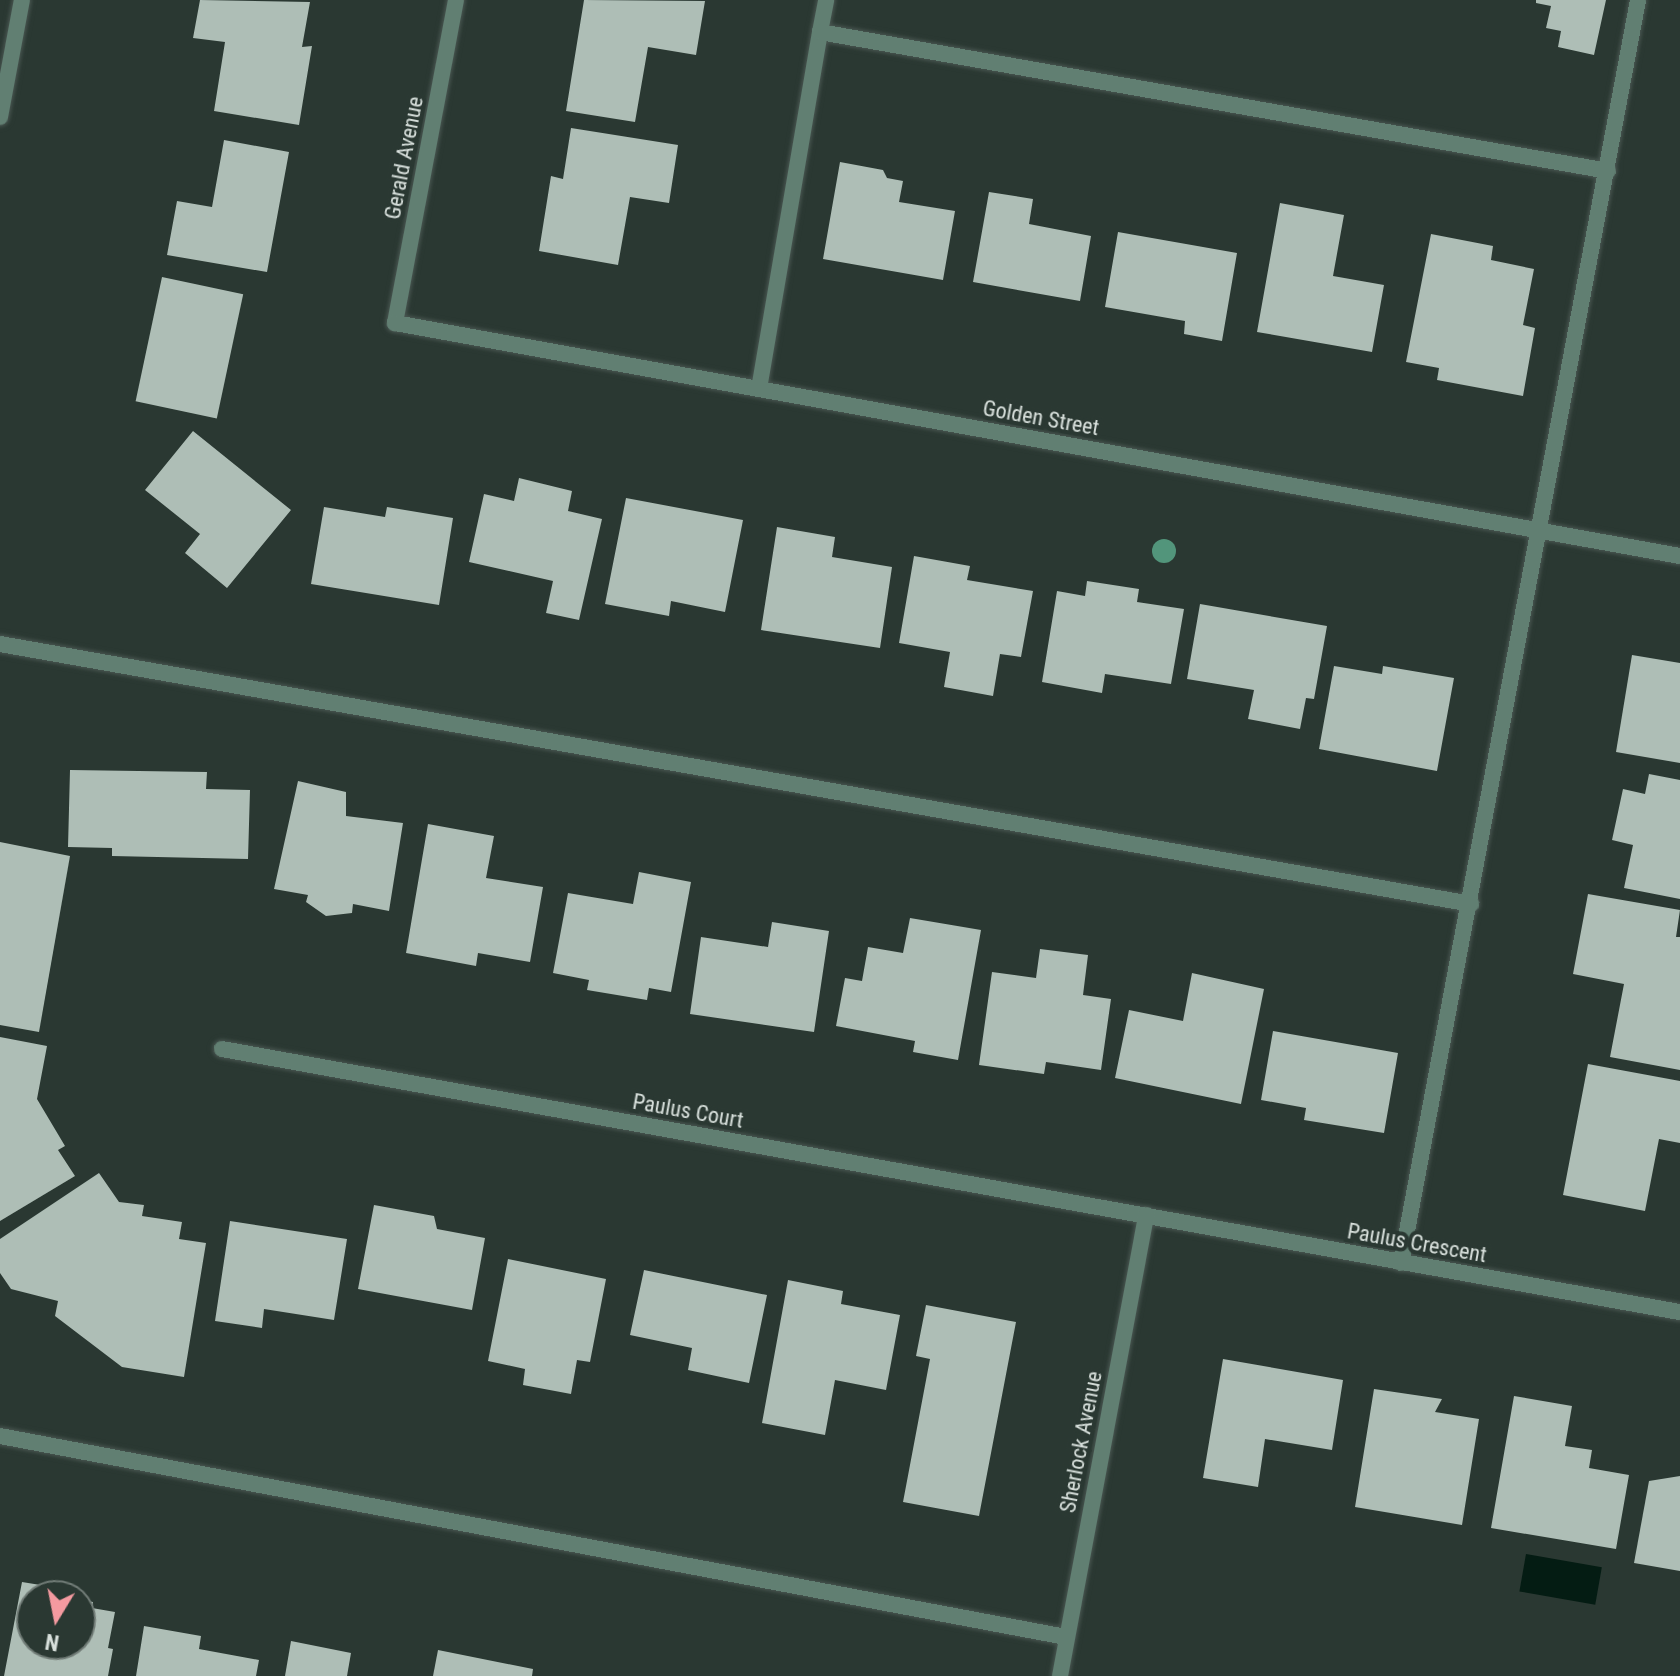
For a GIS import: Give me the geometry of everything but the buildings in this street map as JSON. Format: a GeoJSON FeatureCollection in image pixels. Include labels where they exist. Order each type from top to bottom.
{"type":"FeatureCollection","features":[{"type":"Feature","properties":{"kind":"street"},"geometry":{"type":"LineString","coordinates":[[0,117],[22,0]]}},
{"type":"Feature","properties":{"kind":"street","name":"Gerald Avenue"},"geometry":{"type":"LineString","coordinates":[[395,323],[456,0]]}},
{"type":"Feature","properties":{"kind":"street"},"geometry":{"type":"LineString","coordinates":[[759,389],[826,0]]}},
{"type":"Feature","properties":{"kind":"street"},"geometry":{"type":"LineString","coordinates":[[1401,1263],[1471,904],[1638,0]]}},
{"type":"Feature","properties":{"kind":"street"},"geometry":{"type":"LineString","coordinates":[[820,32],[1608,171]]}},
{"type":"Feature","properties":{"kind":"street","name":"Golden Street"},"geometry":{"type":"LineString","coordinates":[[395,323],[1680,556]]}},
{"type":"Feature","properties":{"kind":"street"},"geometry":{"type":"LineString","coordinates":[[0,644],[1471,904]]}},
{"type":"Feature","properties":{"kind":"street","name":"Paulus Court"},"geometry":{"type":"LineString","coordinates":[[222,1049],[1146,1215]]}},
{"type":"Feature","properties":{"kind":"street","name":"Paulus Crescent"},"geometry":{"type":"LineString","coordinates":[[1146,1215],[1680,1312]]}},
{"type":"Feature","properties":{"kind":"street","name":"Sherlock Avenue"},"geometry":{"type":"LineString","coordinates":[[1060,1676],[1146,1215]]}},
{"type":"Feature","properties":{"kind":"street"},"geometry":{"type":"LineString","coordinates":[[0,1436],[1066,1637]]}},
{"type":"Feature","properties":{"kind":"shaded area"},"geometry":{"type":"Polygon","coordinates":[[[1526,1554],[1602,1567],[1595,1605],[1519,1591],[1526,1554]]]}}]}
